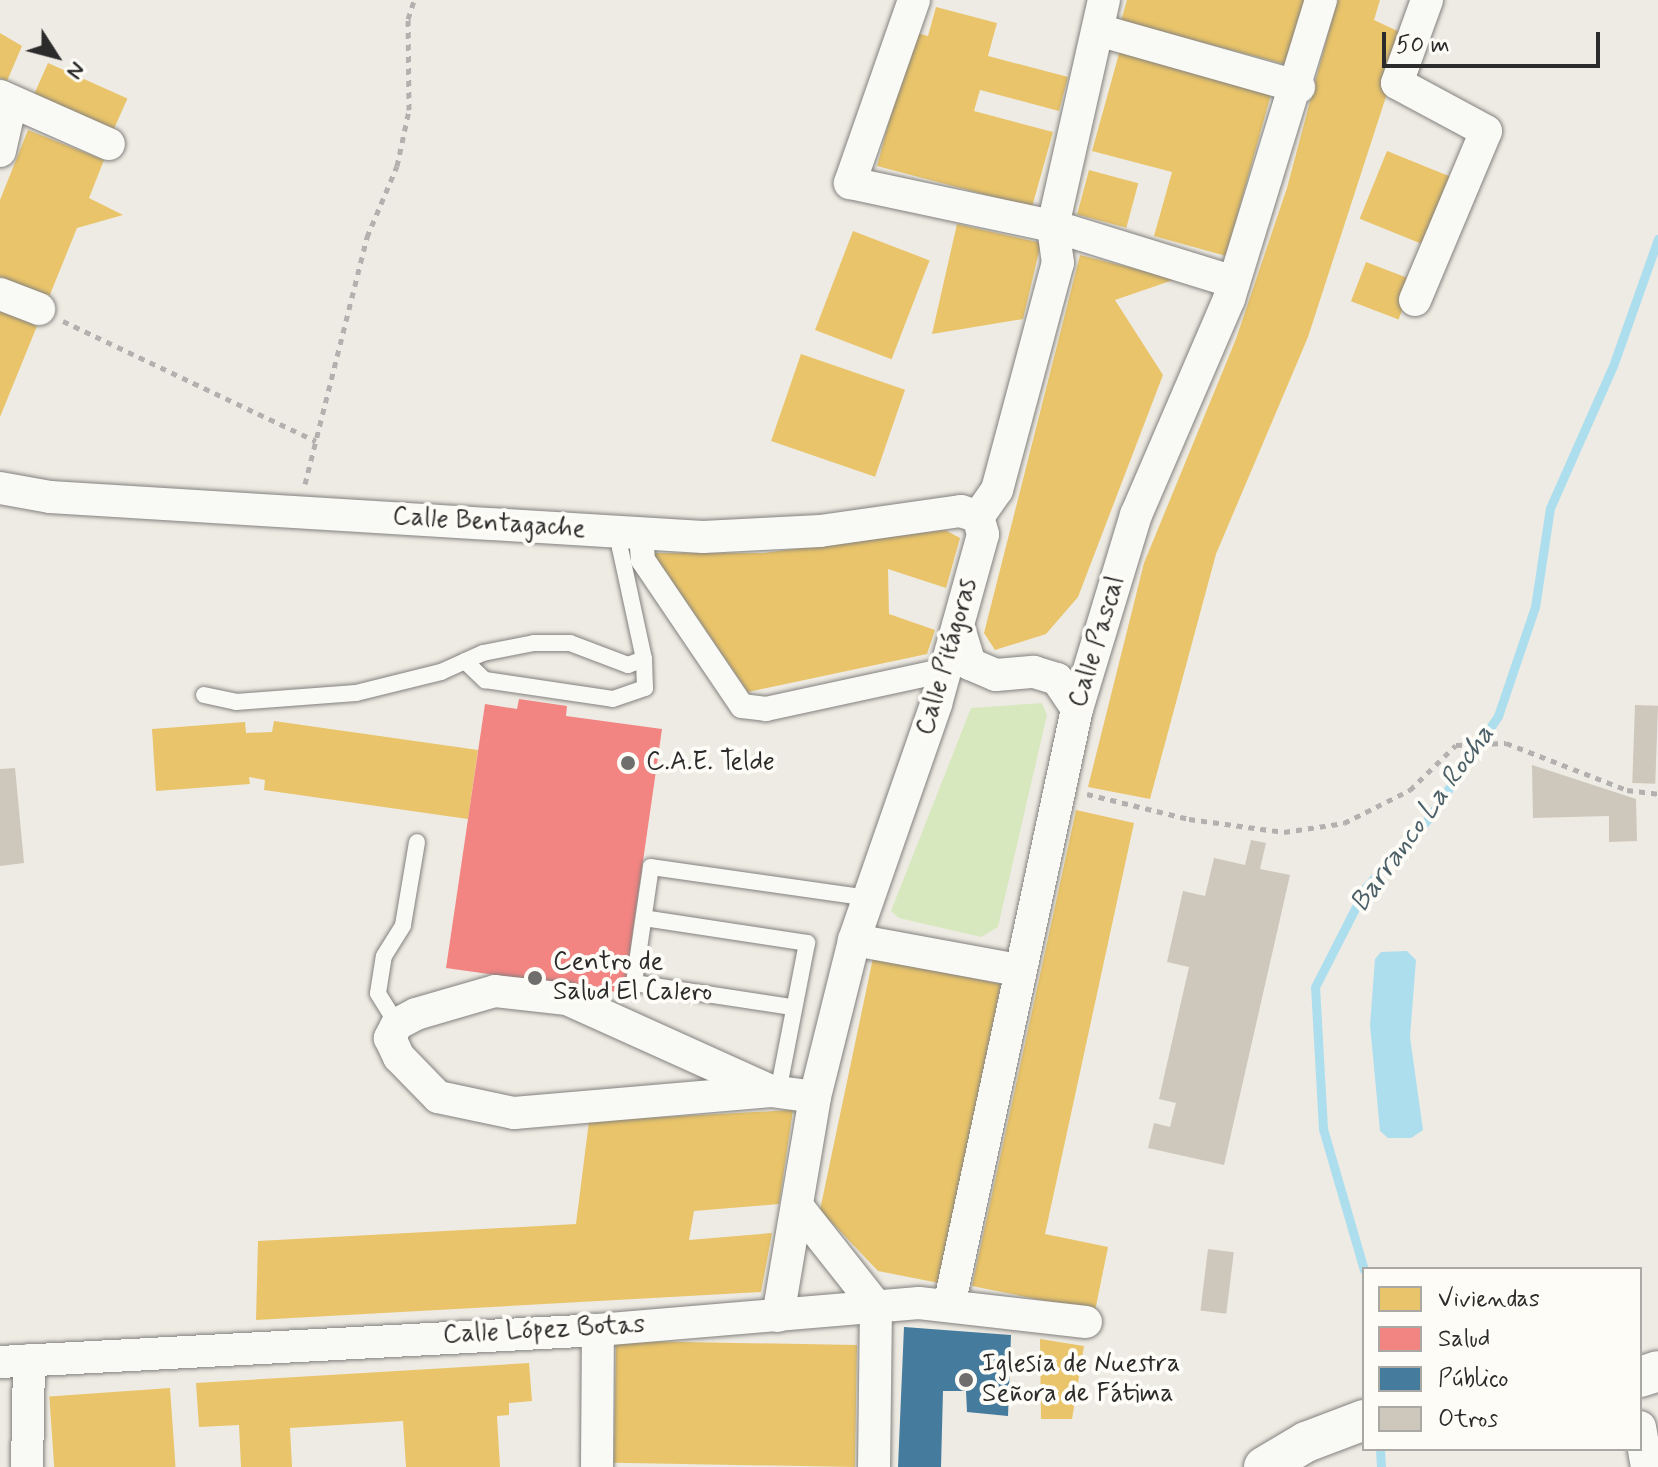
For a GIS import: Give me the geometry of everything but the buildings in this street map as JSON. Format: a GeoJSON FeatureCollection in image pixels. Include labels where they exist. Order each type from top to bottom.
{"type":"FeatureCollection","features":[{"type":"Feature","properties":{"kind":"street"},"geometry":{"type":"LineString","coordinates":[[914,0],[850,183],[1053,226],[1234,282]]}},
{"type":"Feature","properties":{"kind":"street","name":"Calle Pascal"},"geometry":{"type":"LineString","coordinates":[[949,1306],[1017,970],[1077,709],[1136,515],[1234,282],[1299,87],[1321,0]]}},
{"type":"Feature","properties":{"kind":"street"},"geometry":{"type":"LineString","coordinates":[[1415,300],[1486,131],[1397,83],[1427,0]]}},
{"type":"Feature","properties":{"kind":"street"},"geometry":{"type":"LineString","coordinates":[[978,517],[997,490],[1058,263],[1053,226],[1101,15],[1299,87]]}},
{"type":"Feature","properties":{"kind":"street"},"geometry":{"type":"LineString","coordinates":[[0,97],[109,144]]}},
{"type":"Feature","properties":{"kind":"street"},"geometry":{"type":"LineString","coordinates":[[0,97],[9,111],[0,151]]}},
{"type":"Feature","properties":{"kind":"street"},"geometry":{"type":"LineString","coordinates":[[0,294],[39,309]]}},
{"type":"Feature","properties":{"kind":"street","name":"Calle Bentagache"},"geometry":{"type":"LineString","coordinates":[[0,488],[50,497],[703,537],[820,531],[961,511],[978,517]]}},
{"type":"Feature","properties":{"kind":"street","name":"Calle Pitágoras"},"geometry":{"type":"LineString","coordinates":[[778,1316],[815,1097],[854,940],[946,670],[983,534],[978,517]]}},
{"type":"Feature","properties":{"kind":"street"},"geometry":{"type":"LineString","coordinates":[[632,533],[643,560],[742,706],[766,709],[946,670]]}},
{"type":"Feature","properties":{"kind":"street"},"geometry":{"type":"LineString","coordinates":[[958,625],[970,664],[996,675]]}},
{"type":"Feature","properties":{"kind":"street"},"geometry":{"type":"LineString","coordinates":[[936,704],[963,683],[996,675],[1034,672],[1057,679],[1077,709]]}},
{"type":"Feature","properties":{"kind":"street"},"geometry":{"type":"LineString","coordinates":[[854,940],[1017,970]]}},
{"type":"Feature","properties":{"kind":"street"},"geometry":{"type":"LineString","coordinates":[[774,1092],[567,999],[495,991],[397,1024],[390,1038],[399,1057],[438,1097],[514,1113],[774,1092],[815,1097]]}},
{"type":"Feature","properties":{"kind":"street"},"geometry":{"type":"LineString","coordinates":[[797,1206],[876,1306],[874,1467]]}},
{"type":"Feature","properties":{"kind":"street","name":"Calle López Botas"},"geometry":{"type":"LineString","coordinates":[[15,1361],[598,1330],[876,1306],[949,1306],[1086,1322]]}},
{"type":"Feature","properties":{"kind":"street"},"geometry":{"type":"LineString","coordinates":[[597,1467],[598,1330]]}},
{"type":"Feature","properties":{"kind":"street"},"geometry":{"type":"LineString","coordinates":[[15,1361],[27,1467]]}},
{"type":"Feature","properties":{"kind":"street"},"geometry":{"type":"LineString","coordinates":[[1264,1467],[1354,1423]]}},
{"type":"Feature","properties":{"kind":"street"},"geometry":{"type":"LineString","coordinates":[[1642,1438],[1647,1467]]}},
{"type":"Feature","properties":{"kind":"lane"},"geometry":{"type":"LineString","coordinates":[[465,661],[485,680],[613,699],[645,688],[644,659],[620,548],[632,533]]}},
{"type":"Feature","properties":{"kind":"lane"},"geometry":{"type":"LineString","coordinates":[[204,695],[236,702],[356,693],[534,643],[570,643],[628,665],[644,659]]}},
{"type":"Feature","properties":{"kind":"lane"},"geometry":{"type":"LineString","coordinates":[[397,1024],[378,993],[384,956],[403,925],[417,842]]}},
{"type":"Feature","properties":{"kind":"lane"},"geometry":{"type":"LineString","coordinates":[[791,1007],[634,983],[651,867],[869,898]]}},
{"type":"Feature","properties":{"kind":"lane"},"geometry":{"type":"LineString","coordinates":[[644,918],[807,943],[774,1092]]}},
{"type":"Feature","properties":{"kind":"path"},"geometry":{"type":"LineString","coordinates":[[298,512],[367,237],[397,166],[409,110],[408,19],[414,0]]}},
{"type":"Feature","properties":{"kind":"path"},"geometry":{"type":"LineString","coordinates":[[39,309],[316,441]]}},
{"type":"Feature","properties":{"kind":"path"},"geometry":{"type":"LineString","coordinates":[[1059,788],[1189,819],[1284,832],[1344,823],[1410,790],[1456,745],[1506,743],[1627,790],[1658,794]]}},
{"type":"Feature","properties":{"kind":"green space"},"geometry":{"type":"Polygon","coordinates":[[[1042,703],[1047,715],[998,927],[981,937],[899,918],[891,911],[971,708],[1042,703]]]}},
{"type":"Feature","properties":{"kind":"water"},"geometry":{"type":"Polygon","coordinates":[[[1407,951],[1416,960],[1410,1037],[1423,1130],[1411,1138],[1388,1138],[1380,1131],[1370,1025],[1375,959],[1381,952],[1407,951]]]}},
{"type":"Feature","properties":{"kind":"waterway","name":"Barranco La Rocha"},"geometry":{"type":"LineString","coordinates":[[1363,1267],[1323,1129],[1315,987],[1366,887],[1428,819],[1498,716],[1535,607],[1550,508],[1613,366],[1658,239]]}},
{"type":"Feature","properties":{"kind":"waterway","name":"Barranco La Rocha"},"geometry":{"type":"LineString","coordinates":[[1380,1451],[1381,1467]]}},
{"type":"Feature","properties":{"kind":"place","name":"C.A.E. Telde"},"geometry":{"type":"Point","coordinates":[628,763]}},
{"type":"Feature","properties":{"kind":"place","name":"Centro de Salud El Calero"},"geometry":{"type":"Point","coordinates":[535,978]}},
{"type":"Feature","properties":{"kind":"place","name":"Iglesia de Nuestra Señora de Fátima"},"geometry":{"type":"Point","coordinates":[966,1380]}}]}
